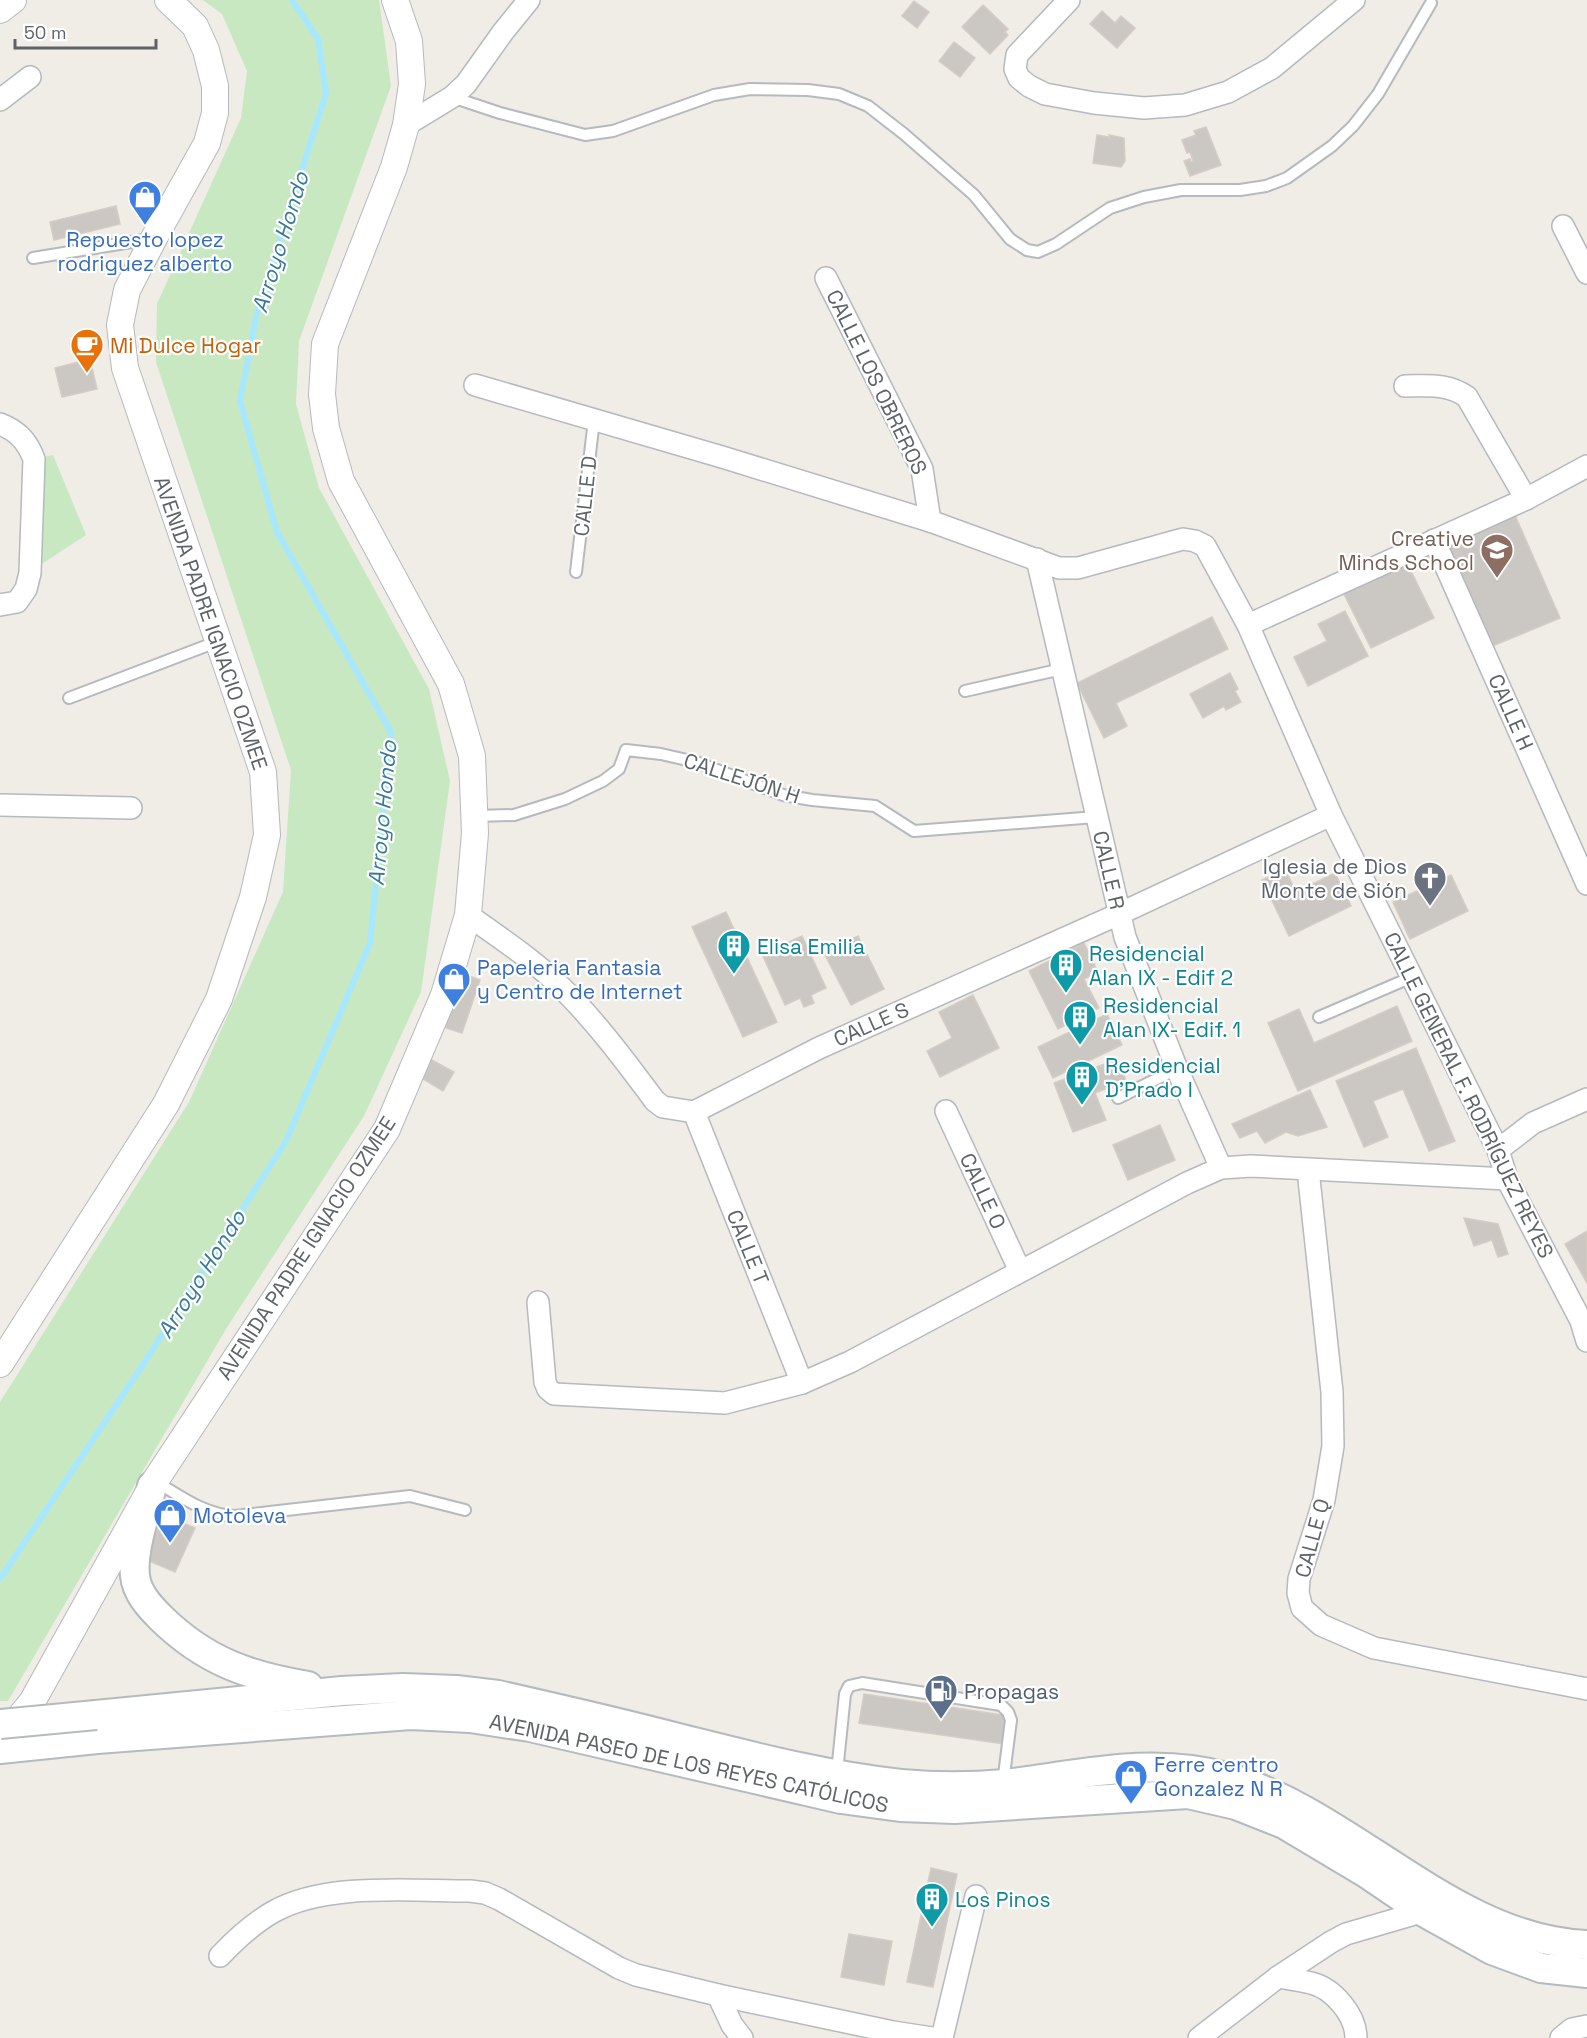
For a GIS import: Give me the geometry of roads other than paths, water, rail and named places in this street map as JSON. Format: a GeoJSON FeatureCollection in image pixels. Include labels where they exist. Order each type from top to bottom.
{"type":"FeatureCollection","features":[{"type":"Feature","properties":{"kind":"main road"},"geometry":{"type":"LineString","coordinates":[[153,1484],[135,1561],[135,1578],[150,1607],[180,1636],[201,1652],[255,1676],[342,1691]]}},
{"type":"Feature","properties":{"kind":"main road","name":"AVENIDA PASEO DE LOS REYES CATÓLICOS"},"geometry":{"type":"LineString","coordinates":[[0,1749],[96,1727],[342,1691],[403,1688],[456,1690],[498,1695],[742,1754],[837,1774],[902,1784],[956,1786],[1003,1784],[1151,1766],[1190,1768],[1260,1788],[1320,1819],[1492,1950],[1541,1968],[1587,1973]]}},
{"type":"Feature","properties":{"kind":"main road","name":"AVENIDA PASEO DE LOS REYES CATÓLICOS"},"geometry":{"type":"LineString","coordinates":[[0,1724],[96,1727],[411,1715],[470,1718],[530,1727],[841,1799],[900,1807],[955,1809],[1188,1794],[1236,1805],[1284,1824],[1366,1873],[1428,1901],[1508,1928],[1553,1940],[1587,1945]]}},
{"type":"Feature","properties":{"kind":"street"},"geometry":{"type":"LineString","coordinates":[[0,10],[13,0]]}},
{"type":"Feature","properties":{"kind":"street","name":"AVENIDA PADRE IGNACIO OZMEE"},"geometry":{"type":"LineString","coordinates":[[0,1364],[166,1104],[219,999],[253,897],[267,835],[263,771],[125,368],[120,325],[128,290],[207,143],[215,113],[215,86],[206,50],[195,26],[168,0]]}},
{"type":"Feature","properties":{"kind":"street","name":"AVENIDA PADRE IGNACIO OZMEE"},"geometry":{"type":"LineString","coordinates":[[0,1743],[32,1702],[153,1484],[387,1129],[444,995],[468,915],[476,833],[472,756],[451,684],[341,481],[326,428],[322,394],[325,344],[394,167],[406,125],[412,84],[409,41],[395,0]]}},
{"type":"Feature","properties":{"kind":"street"},"geometry":{"type":"LineString","coordinates":[[406,125],[452,97],[466,84],[529,0]]}},
{"type":"Feature","properties":{"kind":"street"},"geometry":{"type":"LineString","coordinates":[[1069,0],[1017,55],[1015,69],[1019,78],[1045,94],[1094,103],[1144,108],[1185,105],[1228,92],[1272,68],[1354,0]]}},
{"type":"Feature","properties":{"kind":"street"},"geometry":{"type":"LineString","coordinates":[[0,100],[30,77]]}},
{"type":"Feature","properties":{"kind":"street"},"geometry":{"type":"LineString","coordinates":[[1563,226],[1587,273]]}},
{"type":"Feature","properties":{"kind":"street","name":"CALLE LOS OBREROS"},"geometry":{"type":"LineString","coordinates":[[826,278],[922,469],[930,521]]}},
{"type":"Feature","properties":{"kind":"street"},"geometry":{"type":"LineString","coordinates":[[475,385],[930,521],[1037,559]]}},
{"type":"Feature","properties":{"kind":"street"},"geometry":{"type":"LineString","coordinates":[[1405,386],[1456,389],[1467,397],[1526,499]]}},
{"type":"Feature","properties":{"kind":"street"},"geometry":{"type":"LineString","coordinates":[[0,424],[11,429],[28,443],[34,459],[30,573],[26,589],[17,602],[0,605]]}},
{"type":"Feature","properties":{"kind":"street"},"geometry":{"type":"LineString","coordinates":[[1248,625],[1526,499],[1587,466]]}},
{"type":"Feature","properties":{"kind":"street","name":"CALLE GENERAL F. RODRÍGUEZ REYES"},"geometry":{"type":"LineString","coordinates":[[1037,559],[1059,568],[1078,568],[1183,539],[1205,546],[1248,625],[1331,815],[1498,1150],[1507,1179],[1585,1327]]}},
{"type":"Feature","properties":{"kind":"street","name":"CALLE H"},"geometry":{"type":"LineString","coordinates":[[1434,540],[1587,884]]}},
{"type":"Feature","properties":{"kind":"street","name":"CALLE R"},"geometry":{"type":"LineString","coordinates":[[1037,559],[1125,937],[1177,1069],[1221,1168]]}},
{"type":"Feature","properties":{"kind":"street"},"geometry":{"type":"LineString","coordinates":[[0,805],[131,808]]}},
{"type":"Feature","properties":{"kind":"street","name":"CALLE S"},"geometry":{"type":"LineString","coordinates":[[693,1112],[819,1048],[1119,914],[1331,815]]}},
{"type":"Feature","properties":{"kind":"street"},"geometry":{"type":"LineString","coordinates":[[468,915],[513,947],[560,986],[597,1026],[656,1101],[663,1107],[693,1112]]}},
{"type":"Feature","properties":{"kind":"street"},"geometry":{"type":"LineString","coordinates":[[1498,1150],[1533,1124],[1587,1099]]}},
{"type":"Feature","properties":{"kind":"street","name":"CALLE O"},"geometry":{"type":"LineString","coordinates":[[946,1111],[1020,1271]]}},
{"type":"Feature","properties":{"kind":"street","name":"CALLE T"},"geometry":{"type":"LineString","coordinates":[[693,1112],[802,1383]]}},
{"type":"Feature","properties":{"kind":"street"},"geometry":{"type":"LineString","coordinates":[[538,1302],[545,1382],[554,1394],[725,1403],[802,1383],[850,1362],[1187,1183],[1221,1168],[1251,1166],[1507,1179]]}},
{"type":"Feature","properties":{"kind":"street","name":"CALLE Q"},"geometry":{"type":"LineString","coordinates":[[1308,1170],[1332,1392],[1333,1446],[1324,1500],[1299,1579],[1298,1593],[1302,1608],[1321,1625],[1374,1648],[1587,1689]]}},
{"type":"Feature","properties":{"kind":"street"},"geometry":{"type":"LineString","coordinates":[[220,1956],[245,1931],[274,1911],[310,1897],[356,1891],[470,1891],[485,1893],[500,1899],[619,1968],[636,1975],[718,1995],[893,2032],[932,2038]]}},
{"type":"Feature","properties":{"kind":"street"},"geometry":{"type":"LineString","coordinates":[[942,2038],[976,1896]]}},
{"type":"Feature","properties":{"kind":"street"},"geometry":{"type":"LineString","coordinates":[[1199,2038],[1278,1977],[1346,1935],[1428,1901]]}},
{"type":"Feature","properties":{"kind":"street"},"geometry":{"type":"LineString","coordinates":[[1278,1977],[1314,1983],[1335,1997],[1348,2012],[1356,2038]]}},
{"type":"Feature","properties":{"kind":"street"},"geometry":{"type":"LineString","coordinates":[[718,1995],[732,2025],[742,2038]]}},
{"type":"Feature","properties":{"kind":"street"},"geometry":{"type":"LineString","coordinates":[[1561,2038],[1572,2029],[1587,2026]]}},
{"type":"Feature","properties":{"kind":"lane"},"geometry":{"type":"LineString","coordinates":[[452,97],[500,113],[585,135],[598,135],[714,95],[750,89],[808,90],[839,94],[868,106],[904,134],[974,195],[1010,239],[1027,250],[1038,252],[1056,244],[1110,208],[1144,197],[1181,190],[1240,190],[1266,186],[1287,178],[1332,146],[1358,120],[1378,94],[1431,3]]}},
{"type":"Feature","properties":{"kind":"lane"},"geometry":{"type":"LineString","coordinates":[[33,258],[154,238]]}},
{"type":"Feature","properties":{"kind":"lane","name":"CALLE D"},"geometry":{"type":"LineString","coordinates":[[576,572],[594,420]]}},
{"type":"Feature","properties":{"kind":"lane"},"geometry":{"type":"LineString","coordinates":[[69,698],[219,641]]}},
{"type":"Feature","properties":{"kind":"lane"},"geometry":{"type":"LineString","coordinates":[[965,691],[1062,669]]}},
{"type":"Feature","properties":{"kind":"lane","name":"CALLEJÓN H"},"geometry":{"type":"LineString","coordinates":[[475,816],[514,814],[565,799],[603,781],[619,769],[626,750],[662,754],[696,762],[783,795],[875,806],[914,831],[1096,817]]}},
{"type":"Feature","properties":{"kind":"lane"},"geometry":{"type":"LineString","coordinates":[[1319,1017],[1412,977]]}},
{"type":"Feature","properties":{"kind":"lane"},"geometry":{"type":"LineString","coordinates":[[1118,1098],[1177,1069]]}},
{"type":"Feature","properties":{"kind":"lane"},"geometry":{"type":"LineString","coordinates":[[153,1484],[208,1512],[222,1516],[410,1496],[465,1510]]}},
{"type":"Feature","properties":{"kind":"lane"},"geometry":{"type":"LineString","coordinates":[[837,1774],[845,1694],[849,1686],[862,1683],[1001,1706],[1008,1712],[1011,1720],[1003,1784]]}},
{"type":"Feature","properties":{"kind":"waterway","name":"Arroyo Hondo"},"geometry":{"type":"LineString","coordinates":[[0,1579],[144,1363],[286,1141],[370,943],[391,732],[277,532],[240,401],[256,317],[326,93],[318,39],[292,0]]}},
{"type":"Feature","properties":{"kind":"place","name":"Repuesto lopez rodriguez alberto"},"geometry":{"type":"Point","coordinates":[145,226]}},
{"type":"Feature","properties":{"kind":"place","name":"Mi Dulce Hogar"},"geometry":{"type":"Point","coordinates":[87,374]}},
{"type":"Feature","properties":{"kind":"place","name":"Creative Minds School"},"geometry":{"type":"Point","coordinates":[1497,579]}},
{"type":"Feature","properties":{"kind":"place","name":"Iglesia de Dios Monte de Sión"},"geometry":{"type":"Point","coordinates":[1430,907]}},
{"type":"Feature","properties":{"kind":"place","name":"Elisa Emilia"},"geometry":{"type":"Point","coordinates":[734,975]}},
{"type":"Feature","properties":{"kind":"place","name":"Residencial Alan IX - Edif 2"},"geometry":{"type":"Point","coordinates":[1066,994]}},
{"type":"Feature","properties":{"kind":"place","name":"Papeleria Fantasia y Centro de Internet"},"geometry":{"type":"Point","coordinates":[454,1008]}},
{"type":"Feature","properties":{"kind":"place","name":"Residencial Alan IX- Edif. 1"},"geometry":{"type":"Point","coordinates":[1080,1046]}},
{"type":"Feature","properties":{"kind":"place","name":"Residencial D'Prado I"},"geometry":{"type":"Point","coordinates":[1082,1106]}},
{"type":"Feature","properties":{"kind":"place","name":"Motoleva"},"geometry":{"type":"Point","coordinates":[170,1544]}},
{"type":"Feature","properties":{"kind":"place","name":"Propagas"},"geometry":{"type":"Point","coordinates":[941,1720]}},
{"type":"Feature","properties":{"kind":"place","name":"Ferre centro Gonzalez N R"},"geometry":{"type":"Point","coordinates":[1131,1805]}},
{"type":"Feature","properties":{"kind":"place","name":"Los Pinos"},"geometry":{"type":"Point","coordinates":[932,1928]}}]}
